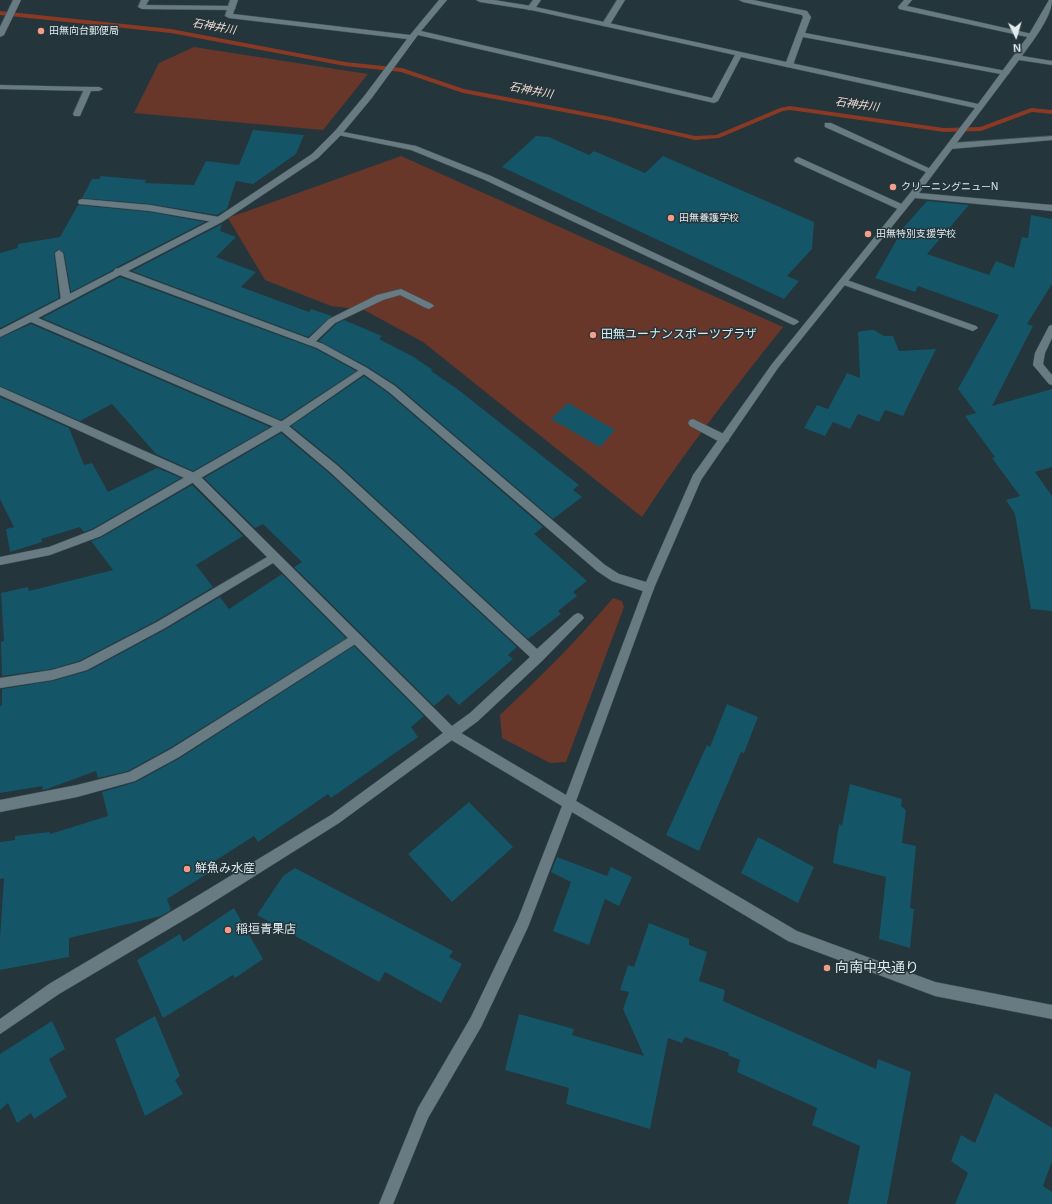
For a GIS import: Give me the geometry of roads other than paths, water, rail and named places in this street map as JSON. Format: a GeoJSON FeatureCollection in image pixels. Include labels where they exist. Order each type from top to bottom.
{"type":"FeatureCollection","features":[{"type":"Feature","properties":{"kind":"street"},"geometry":{"type":"LineString","coordinates":[[0,35],[17,0]]}},
{"type":"Feature","properties":{"kind":"street"},"geometry":{"type":"LineString","coordinates":[[145,0],[142,7],[232,8]]}},
{"type":"Feature","properties":{"kind":"street"},"geometry":{"type":"LineString","coordinates":[[234,0],[230,16],[414,35],[615,77],[714,101],[738,54]]}},
{"type":"Feature","properties":{"kind":"street"},"geometry":{"type":"LineString","coordinates":[[0,334],[118,271],[219,220],[315,156],[338,133],[443,0]]}},
{"type":"Feature","properties":{"kind":"street"},"geometry":{"type":"LineString","coordinates":[[480,0],[531,8],[606,24],[980,107]]}},
{"type":"Feature","properties":{"kind":"street"},"geometry":{"type":"LineString","coordinates":[[531,8],[537,0]]}},
{"type":"Feature","properties":{"kind":"street"},"geometry":{"type":"LineString","coordinates":[[606,24],[620,0]]}},
{"type":"Feature","properties":{"kind":"street"},"geometry":{"type":"LineString","coordinates":[[743,0],[804,14],[807,17],[789,65]]}},
{"type":"Feature","properties":{"kind":"street"},"geometry":{"type":"LineString","coordinates":[[908,0],[902,7],[1032,36]]}},
{"type":"Feature","properties":{"kind":"street"},"geometry":{"type":"LineString","coordinates":[[386,1204],[424,1113],[476,1022],[523,922],[570,803],[649,588],[697,478],[775,366],[903,208],[1006,73],[1032,36],[1052,1]]}},
{"type":"Feature","properties":{"kind":"street"},"geometry":{"type":"LineString","coordinates":[[801,34],[1006,73]]}},
{"type":"Feature","properties":{"kind":"street"},"geometry":{"type":"LineString","coordinates":[[1017,57],[1052,63]]}},
{"type":"Feature","properties":{"kind":"street"},"geometry":{"type":"LineString","coordinates":[[0,87],[99,89]]}},
{"type":"Feature","properties":{"kind":"street"},"geometry":{"type":"LineString","coordinates":[[78,114],[88,89]]}},
{"type":"Feature","properties":{"kind":"street"},"geometry":{"type":"LineString","coordinates":[[828,125],[931,171]]}},
{"type":"Feature","properties":{"kind":"street"},"geometry":{"type":"LineString","coordinates":[[338,133],[413,148],[488,178],[794,322]]}},
{"type":"Feature","properties":{"kind":"street"},"geometry":{"type":"LineString","coordinates":[[951,146],[1052,138]]}},
{"type":"Feature","properties":{"kind":"street"},"geometry":{"type":"LineString","coordinates":[[798,160],[903,208]]}},
{"type":"Feature","properties":{"kind":"street"},"geometry":{"type":"LineString","coordinates":[[913,195],[1052,208]]}},
{"type":"Feature","properties":{"kind":"street"},"geometry":{"type":"LineString","coordinates":[[82,202],[150,208],[219,220]]}},
{"type":"Feature","properties":{"kind":"street"},"geometry":{"type":"LineString","coordinates":[[59,253],[66,300]]}},
{"type":"Feature","properties":{"kind":"street"},"geometry":{"type":"LineString","coordinates":[[118,271],[310,342],[364,370],[392,389],[601,568],[616,578],[649,588]]}},
{"type":"Feature","properties":{"kind":"street"},"geometry":{"type":"LineString","coordinates":[[844,282],[972,328]]}},
{"type":"Feature","properties":{"kind":"street"},"geometry":{"type":"LineString","coordinates":[[310,342],[332,321],[380,298],[401,292],[429,306]]}},
{"type":"Feature","properties":{"kind":"street"},"geometry":{"type":"LineString","coordinates":[[30,318],[282,426],[340,474],[538,657]]}},
{"type":"Feature","properties":{"kind":"street"},"geometry":{"type":"LineString","coordinates":[[1052,328],[1040,353],[1038,365],[1052,381]]}},
{"type":"Feature","properties":{"kind":"street"},"geometry":{"type":"LineString","coordinates":[[0,561],[50,551],[97,533],[195,478],[282,426],[364,370]]}},
{"type":"Feature","properties":{"kind":"street"},"geometry":{"type":"LineString","coordinates":[[0,391],[195,478],[452,734],[793,936],[935,989],[1052,1012]]}},
{"type":"Feature","properties":{"kind":"street"},"geometry":{"type":"LineString","coordinates":[[692,423],[724,439]]}},
{"type":"Feature","properties":{"kind":"street"},"geometry":{"type":"LineString","coordinates":[[0,683],[52,675],[83,666],[161,625],[274,557]]}},
{"type":"Feature","properties":{"kind":"street"},"geometry":{"type":"LineString","coordinates":[[0,1027],[54,989],[194,906],[335,819],[474,717],[578,618]]}},
{"type":"Feature","properties":{"kind":"street"},"geometry":{"type":"LineString","coordinates":[[0,806],[77,791],[131,777],[175,753],[356,638]]}},
{"type":"Feature","properties":{"kind":"waterway","name":"石神井川"},"geometry":{"type":"LineString","coordinates":[[0,13],[171,31],[345,64],[402,70],[463,91],[611,119],[695,138],[717,137],[782,109],[790,108],[944,130],[981,129],[1031,110],[1052,112]]}},
{"type":"Feature","properties":{"kind":"place","name":"田無向台郵便局"},"geometry":{"type":"Point","coordinates":[41,31]}},
{"type":"Feature","properties":{"kind":"place","name":"クリーニングニューN"},"geometry":{"type":"Point","coordinates":[893,187]}},
{"type":"Feature","properties":{"kind":"place","name":"田無養護学校"},"geometry":{"type":"Point","coordinates":[671,218]}},
{"type":"Feature","properties":{"kind":"place","name":"田無特別支援学校"},"geometry":{"type":"Point","coordinates":[868,234]}},
{"type":"Feature","properties":{"kind":"place","name":"田無ユーナンスポーツプラザ"},"geometry":{"type":"Point","coordinates":[593,335]}},
{"type":"Feature","properties":{"kind":"place","name":"鮮魚み水産"},"geometry":{"type":"Point","coordinates":[187,869]}},
{"type":"Feature","properties":{"kind":"place","name":"稲垣青果店"},"geometry":{"type":"Point","coordinates":[228,930]}},
{"type":"Feature","properties":{"kind":"place","name":"向南中央通り"},"geometry":{"type":"Point","coordinates":[827,968]}}]}
